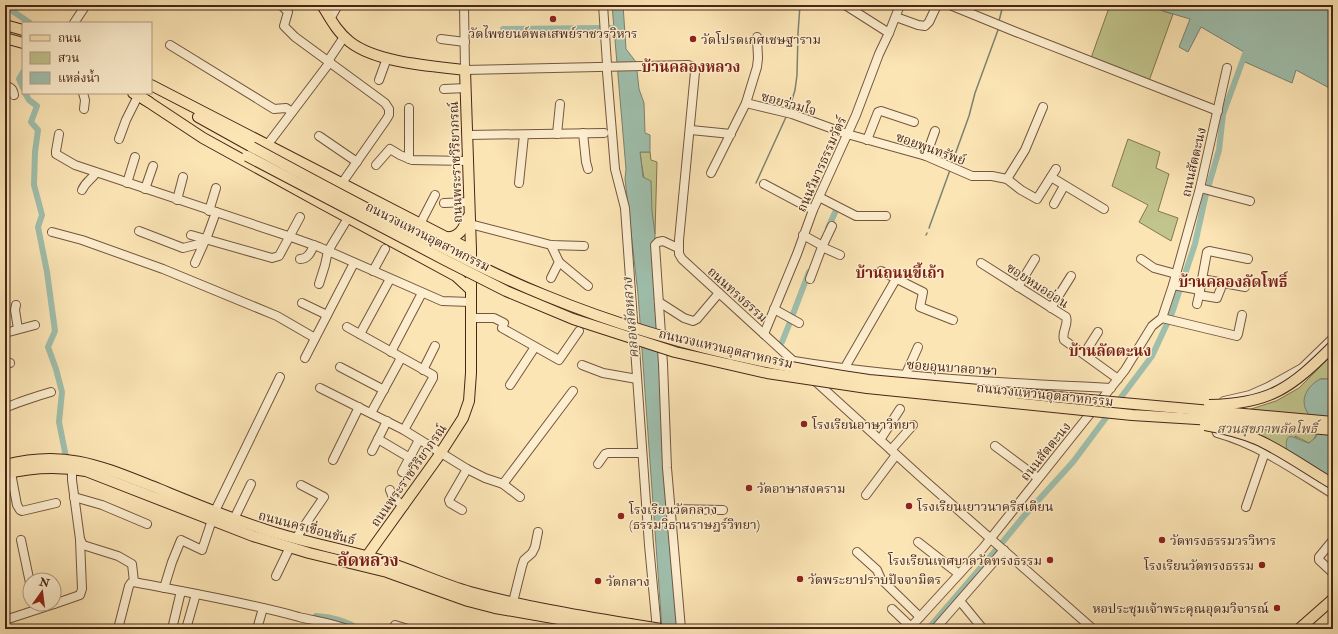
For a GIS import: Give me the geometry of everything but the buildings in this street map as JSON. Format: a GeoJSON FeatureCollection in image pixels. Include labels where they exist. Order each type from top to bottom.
{"type":"FeatureCollection","features":[{"type":"Feature","properties":{"kind":"main road"},"geometry":{"type":"LineString","coordinates":[[322,5],[330,19],[344,37],[356,46],[387,58],[466,70]]}},
{"type":"Feature","properties":{"kind":"main road"},"geometry":{"type":"LineString","coordinates":[[5,25],[21,30]]}},
{"type":"Feature","properties":{"kind":"main road"},"geometry":{"type":"LineString","coordinates":[[5,38],[22,46]]}},
{"type":"Feature","properties":{"kind":"main road"},"geometry":{"type":"LineString","coordinates":[[5,45],[22,46]]}},
{"type":"Feature","properties":{"kind":"main road","name":"ถนนพระราชวิริยาภรณ์"},"geometry":{"type":"LineString","coordinates":[[365,561],[441,453],[463,418],[469,401],[471,373],[471,250],[466,70]]}},
{"type":"Feature","properties":{"kind":"main road","name":"ถนนวงแหวนอุตสาหกรรม"},"geometry":{"type":"LineString","coordinates":[[152,86],[471,250]]}},
{"type":"Feature","properties":{"kind":"main road","name":"ถนนวงแหวนอุตสาหกรรม"},"geometry":{"type":"LineString","coordinates":[[152,92],[250,151],[445,260],[506,290],[573,319],[675,352],[767,373],[838,385],[1132,415],[1229,421],[1333,430]]}},
{"type":"Feature","properties":{"kind":"main road","name":"ถนนวงแหวนอุตสาหกรรม"},"geometry":{"type":"LineString","coordinates":[[139,96],[485,269],[551,298],[657,336],[763,363],[869,380],[1333,422]]}},
{"type":"Feature","properties":{"kind":"main road","name":"ถนนวงแหวนอุตสาหกรรม"},"geometry":{"type":"LineString","coordinates":[[139,96],[203,138],[456,276],[470,289]]}},
{"type":"Feature","properties":{"kind":"main road"},"geometry":{"type":"LineString","coordinates":[[445,237],[451,238],[457,236],[470,219]]}},
{"type":"Feature","properties":{"kind":"main road"},"geometry":{"type":"LineString","coordinates":[[428,261],[449,271],[455,272],[460,270],[465,261],[463,251],[457,243]]}},
{"type":"Feature","properties":{"kind":"main road"},"geometry":{"type":"LineString","coordinates":[[1133,404],[1228,405],[1261,399],[1278,392],[1293,383],[1333,346]]}},
{"type":"Feature","properties":{"kind":"main road"},"geometry":{"type":"LineString","coordinates":[[1132,415],[1206,425],[1240,433],[1271,447],[1333,484]]}},
{"type":"Feature","properties":{"kind":"main road","name":"ถนนนครเขื่อนขันธ์"},"geometry":{"type":"LineString","coordinates":[[7,471],[41,459],[73,465],[100,476],[169,498],[214,516],[253,536],[290,547],[326,551],[365,561],[390,563],[470,592],[512,602],[661,629]]}},
{"type":"Feature","properties":{"kind":"main road","name":"ถนนนครเขื่อนขันธ์"},"geometry":{"type":"LineString","coordinates":[[214,516],[234,519],[296,538],[326,551]]}},
{"type":"Feature","properties":{"kind":"main road","name":"ถนนนครเขื่อนขันธ์"},"geometry":{"type":"LineString","coordinates":[[365,561],[387,572],[468,601],[495,608],[592,625],[630,624]]}},
{"type":"Feature","properties":{"kind":"main road"},"geometry":{"type":"LineString","coordinates":[[1299,629],[1333,599]]}},
{"type":"Feature","properties":{"kind":"street"},"geometry":{"type":"LineString","coordinates":[[75,22],[86,5]]}},
{"type":"Feature","properties":{"kind":"street"},"geometry":{"type":"LineString","coordinates":[[281,5],[288,12],[284,24],[286,29],[385,103],[389,109],[389,115],[386,120],[342,183]]}},
{"type":"Feature","properties":{"kind":"street"},"geometry":{"type":"LineString","coordinates":[[330,19],[338,5]]}},
{"type":"Feature","properties":{"kind":"street"},"geometry":{"type":"LineString","coordinates":[[464,5],[466,70],[688,65],[694,67],[696,72],[678,248],[663,241],[654,245],[663,364],[667,468],[681,629]]}},
{"type":"Feature","properties":{"kind":"street"},"geometry":{"type":"LineString","coordinates":[[603,5],[615,169],[625,208],[656,629]]}},
{"type":"Feature","properties":{"kind":"street"},"geometry":{"type":"LineString","coordinates":[[845,5],[889,33]]}},
{"type":"Feature","properties":{"kind":"street","name":"ถนนวิมารธรรมวัตร์"},"geometry":{"type":"LineString","coordinates":[[764,334],[813,210],[856,115],[879,54],[900,5]]}},
{"type":"Feature","properties":{"kind":"street"},"geometry":{"type":"LineString","coordinates":[[896,17],[925,26],[929,22],[937,5]]}},
{"type":"Feature","properties":{"kind":"street"},"geometry":{"type":"LineString","coordinates":[[950,5],[1218,110]]}},
{"type":"Feature","properties":{"kind":"street"},"geometry":{"type":"LineString","coordinates":[[268,144],[329,62],[344,37]]}},
{"type":"Feature","properties":{"kind":"street","name":"ซอยร่วมใจ"},"geometry":{"type":"LineString","coordinates":[[712,173],[746,103],[757,67],[757,37]]}},
{"type":"Feature","properties":{"kind":"street"},"geometry":{"type":"LineString","coordinates":[[441,39],[465,42]]}},
{"type":"Feature","properties":{"kind":"street"},"geometry":{"type":"LineString","coordinates":[[170,45],[274,109],[286,108],[292,112]]}},
{"type":"Feature","properties":{"kind":"street"},"geometry":{"type":"LineString","coordinates":[[378,80],[387,58]]}},
{"type":"Feature","properties":{"kind":"street","name":"ถนนสัตตะนง"},"geometry":{"type":"LineString","coordinates":[[910,628],[990,539],[1111,388],[1125,370],[1152,326],[1166,319],[1178,285],[1176,274],[1200,188],[1227,68]]}},
{"type":"Feature","properties":{"kind":"street"},"geometry":{"type":"LineString","coordinates":[[5,86],[10,87],[13,90],[14,95]]}},
{"type":"Feature","properties":{"kind":"street"},"geometry":{"type":"LineString","coordinates":[[444,90],[466,88]]}},
{"type":"Feature","properties":{"kind":"street"},"geometry":{"type":"LineString","coordinates":[[83,94],[85,100],[84,109]]}},
{"type":"Feature","properties":{"kind":"street"},"geometry":{"type":"LineString","coordinates":[[119,139],[126,120],[139,96]]}},
{"type":"Feature","properties":{"kind":"street","name":"ซอยร่วมใจ"},"geometry":{"type":"LineString","coordinates":[[746,103],[792,114],[847,134]]}},
{"type":"Feature","properties":{"kind":"street"},"geometry":{"type":"LineString","coordinates":[[557,134],[560,104]]}},
{"type":"Feature","properties":{"kind":"street"},"geometry":{"type":"LineString","coordinates":[[1007,179],[1025,150],[1043,107]]}},
{"type":"Feature","properties":{"kind":"street"},"geometry":{"type":"LineString","coordinates":[[409,108],[409,159]]}},
{"type":"Feature","properties":{"kind":"street"},"geometry":{"type":"LineString","coordinates":[[867,140],[878,112],[881,111],[914,122]]}},
{"type":"Feature","properties":{"kind":"street"},"geometry":{"type":"LineString","coordinates":[[691,130],[730,134]]}},
{"type":"Feature","properties":{"kind":"street"},"geometry":{"type":"LineString","coordinates":[[926,156],[935,131]]}},
{"type":"Feature","properties":{"kind":"street"},"geometry":{"type":"LineString","coordinates":[[583,133],[588,169]]}},
{"type":"Feature","properties":{"kind":"street"},"geometry":{"type":"LineString","coordinates":[[467,135],[604,133]]}},
{"type":"Feature","properties":{"kind":"street"},"geometry":{"type":"LineString","coordinates":[[59,134],[56,154],[75,165],[314,245],[442,301],[470,302]]}},
{"type":"Feature","properties":{"kind":"street","name":"ซอยพูนทรัพย์"},"geometry":{"type":"LineString","coordinates":[[847,134],[926,156],[972,176],[992,176],[1007,179],[1038,199],[1056,169]]}},
{"type":"Feature","properties":{"kind":"street"},"geometry":{"type":"LineString","coordinates":[[519,183],[524,135]]}},
{"type":"Feature","properties":{"kind":"street"},"geometry":{"type":"LineString","coordinates":[[319,136],[357,162]]}},
{"type":"Feature","properties":{"kind":"street"},"geometry":{"type":"LineString","coordinates":[[376,165],[390,149],[409,159],[468,161]]}},
{"type":"Feature","properties":{"kind":"street"},"geometry":{"type":"LineString","coordinates":[[127,183],[135,157]]}},
{"type":"Feature","properties":{"kind":"street"},"geometry":{"type":"LineString","coordinates":[[145,189],[153,166]]}},
{"type":"Feature","properties":{"kind":"street"},"geometry":{"type":"LineString","coordinates":[[82,190],[86,183],[93,178],[96,173]]}},
{"type":"Feature","properties":{"kind":"street"},"geometry":{"type":"LineString","coordinates":[[177,200],[184,177]]}},
{"type":"Feature","properties":{"kind":"street"},"geometry":{"type":"LineString","coordinates":[[1051,177],[1104,209]]}},
{"type":"Feature","properties":{"kind":"street"},"geometry":{"type":"LineString","coordinates":[[764,184],[813,210]]}},
{"type":"Feature","properties":{"kind":"street"},"geometry":{"type":"LineString","coordinates":[[1054,204],[1064,186]]}},
{"type":"Feature","properties":{"kind":"street"},"geometry":{"type":"LineString","coordinates":[[195,263],[205,241],[213,212],[216,188]]}},
{"type":"Feature","properties":{"kind":"street"},"geometry":{"type":"LineString","coordinates":[[1200,188],[1250,201]]}},
{"type":"Feature","properties":{"kind":"street"},"geometry":{"type":"LineString","coordinates":[[420,224],[435,195]]}},
{"type":"Feature","properties":{"kind":"street"},"geometry":{"type":"LineString","coordinates":[[819,197],[856,216],[886,216]]}},
{"type":"Feature","properties":{"kind":"street"},"geometry":{"type":"LineString","coordinates":[[444,203],[469,202]]}},
{"type":"Feature","properties":{"kind":"street"},"geometry":{"type":"LineString","coordinates":[[191,235],[205,241],[275,258],[279,256],[291,237],[300,218]]}},
{"type":"Feature","properties":{"kind":"street"},"geometry":{"type":"LineString","coordinates":[[319,284],[328,251],[348,218]]}},
{"type":"Feature","properties":{"kind":"street"},"geometry":{"type":"LineString","coordinates":[[470,219],[551,245],[584,246]]}},
{"type":"Feature","properties":{"kind":"street"},"geometry":{"type":"LineString","coordinates":[[810,279],[832,226]]}},
{"type":"Feature","properties":{"kind":"street"},"geometry":{"type":"LineString","coordinates":[[139,231],[183,248],[205,241]]}},
{"type":"Feature","properties":{"kind":"street"},"geometry":{"type":"LineString","coordinates":[[52,232],[82,240],[163,269],[277,316],[315,338]]}},
{"type":"Feature","properties":{"kind":"street"},"geometry":{"type":"LineString","coordinates":[[804,235],[822,247],[840,255]]}},
{"type":"Feature","properties":{"kind":"street"},"geometry":{"type":"LineString","coordinates":[[300,259],[304,259],[308,256],[314,245]]}},
{"type":"Feature","properties":{"kind":"street"},"geometry":{"type":"LineString","coordinates":[[551,245],[559,262],[588,286]]}},
{"type":"Feature","properties":{"kind":"street","name":"ถนนทรงธรรม"},"geometry":{"type":"LineString","coordinates":[[678,248],[682,259],[793,361],[990,539],[1093,629]]}},
{"type":"Feature","properties":{"kind":"street"},"geometry":{"type":"LineString","coordinates":[[373,271],[385,249]]}},
{"type":"Feature","properties":{"kind":"street"},"geometry":{"type":"LineString","coordinates":[[1197,304],[1207,252],[1209,251],[1248,259]]}},
{"type":"Feature","properties":{"kind":"street"},"geometry":{"type":"LineString","coordinates":[[1018,287],[1035,259]]}},
{"type":"Feature","properties":{"kind":"street"},"geometry":{"type":"LineString","coordinates":[[1141,259],[1154,268],[1176,274]]}},
{"type":"Feature","properties":{"kind":"street"},"geometry":{"type":"LineString","coordinates":[[551,278],[559,262]]}},
{"type":"Feature","properties":{"kind":"street"},"geometry":{"type":"LineString","coordinates":[[305,358],[354,263]]}},
{"type":"Feature","properties":{"kind":"street","name":"ซอยหมออ่อน"},"geometry":{"type":"LineString","coordinates":[[981,263],[1067,319],[1062,336],[1064,340],[1118,379]]}},
{"type":"Feature","properties":{"kind":"street"},"geometry":{"type":"LineString","coordinates":[[881,271],[924,293],[920,307],[953,320]]}},
{"type":"Feature","properties":{"kind":"street"},"geometry":{"type":"LineString","coordinates":[[1051,308],[1071,276]]}},
{"type":"Feature","properties":{"kind":"street"},"geometry":{"type":"LineString","coordinates":[[360,334],[390,279]]}},
{"type":"Feature","properties":{"kind":"street"},"geometry":{"type":"LineString","coordinates":[[844,369],[896,279]]}},
{"type":"Feature","properties":{"kind":"street"},"geometry":{"type":"LineString","coordinates":[[1202,279],[1245,287]]}},
{"type":"Feature","properties":{"kind":"street"},"geometry":{"type":"LineString","coordinates":[[1178,285],[1217,298],[1221,288]]}},
{"type":"Feature","properties":{"kind":"street"},"geometry":{"type":"LineString","coordinates":[[391,352],[422,293]]}},
{"type":"Feature","properties":{"kind":"street"},"geometry":{"type":"LineString","coordinates":[[659,302],[684,318],[693,321],[698,319],[719,293]]}},
{"type":"Feature","properties":{"kind":"street"},"geometry":{"type":"LineString","coordinates":[[302,303],[327,315]]}},
{"type":"Feature","properties":{"kind":"street"},"geometry":{"type":"LineString","coordinates":[[16,305],[15,310],[18,329]]}},
{"type":"Feature","properties":{"kind":"street"},"geometry":{"type":"LineString","coordinates":[[774,309],[799,323]]}},
{"type":"Feature","properties":{"kind":"street"},"geometry":{"type":"LineString","coordinates":[[1166,319],[1236,336],[1238,334],[1242,315]]}},
{"type":"Feature","properties":{"kind":"street"},"geometry":{"type":"LineString","coordinates":[[470,318],[495,318],[504,322],[502,328],[559,360],[579,331]]}},
{"type":"Feature","properties":{"kind":"street"},"geometry":{"type":"LineString","coordinates":[[5,333],[35,325]]}},
{"type":"Feature","properties":{"kind":"street"},"geometry":{"type":"LineString","coordinates":[[347,327],[433,376],[404,430]]}},
{"type":"Feature","properties":{"kind":"street"},"geometry":{"type":"LineString","coordinates":[[1084,354],[1098,332]]}},
{"type":"Feature","properties":{"kind":"street"},"geometry":{"type":"LineString","coordinates":[[1333,338],[1302,368],[1250,395],[1216,404],[1213,422],[1217,433],[1265,452],[1333,494]]}},
{"type":"Feature","properties":{"kind":"street"},"geometry":{"type":"LineString","coordinates":[[423,370],[435,346]]}},
{"type":"Feature","properties":{"kind":"street"},"geometry":{"type":"LineString","coordinates":[[510,385],[535,347]]}},
{"type":"Feature","properties":{"kind":"street"},"geometry":{"type":"LineString","coordinates":[[905,376],[918,347]]}},
{"type":"Feature","properties":{"kind":"street"},"geometry":{"type":"LineString","coordinates":[[371,413],[401,358]]}},
{"type":"Feature","properties":{"kind":"street","name":"ซอยอุนบาลอาษา"},"geometry":{"type":"LineString","coordinates":[[793,361],[905,376],[1111,388]]}},
{"type":"Feature","properties":{"kind":"street"},"geometry":{"type":"LineString","coordinates":[[582,365],[603,373],[638,379]]}},
{"type":"Feature","properties":{"kind":"street"},"geometry":{"type":"LineString","coordinates":[[340,367],[384,390]]}},
{"type":"Feature","properties":{"kind":"street"},"geometry":{"type":"LineString","coordinates":[[164,588],[181,540],[202,550],[214,516],[280,377]]}},
{"type":"Feature","properties":{"kind":"street"},"geometry":{"type":"LineString","coordinates":[[320,388],[404,430],[467,469],[485,478],[503,484],[520,498]]}},
{"type":"Feature","properties":{"kind":"street"},"geometry":{"type":"LineString","coordinates":[[503,484],[573,391]]}},
{"type":"Feature","properties":{"kind":"street"},"geometry":{"type":"LineString","coordinates":[[5,409],[8,406],[51,392]]}},
{"type":"Feature","properties":{"kind":"street"},"geometry":{"type":"LineString","coordinates":[[333,460],[359,407]]}},
{"type":"Feature","properties":{"kind":"street"},"geometry":{"type":"LineString","coordinates":[[880,440],[900,409]]}},
{"type":"Feature","properties":{"kind":"street"},"geometry":{"type":"LineString","coordinates":[[372,450],[387,421]]}},
{"type":"Feature","properties":{"kind":"street"},"geometry":{"type":"LineString","coordinates":[[866,495],[913,425]]}},
{"type":"Feature","properties":{"kind":"street"},"geometry":{"type":"LineString","coordinates":[[378,439],[410,458]]}},
{"type":"Feature","properties":{"kind":"street"},"geometry":{"type":"LineString","coordinates":[[402,472],[419,440]]}},
{"type":"Feature","properties":{"kind":"street"},"geometry":{"type":"LineString","coordinates":[[995,446],[1038,478]]}},
{"type":"Feature","properties":{"kind":"street"},"geometry":{"type":"LineString","coordinates":[[1246,507],[1265,452]]}},
{"type":"Feature","properties":{"kind":"street"},"geometry":{"type":"LineString","coordinates":[[598,464],[608,453],[642,453]]}},
{"type":"Feature","properties":{"kind":"street"},"geometry":{"type":"LineString","coordinates":[[62,601],[80,595],[82,589],[80,539],[74,497],[73,465]]}},
{"type":"Feature","properties":{"kind":"street"},"geometry":{"type":"LineString","coordinates":[[462,510],[450,503],[449,500],[467,469]]}},
{"type":"Feature","properties":{"kind":"street"},"geometry":{"type":"LineString","coordinates":[[7,471],[17,505],[20,510],[22,511],[56,503]]}},
{"type":"Feature","properties":{"kind":"street"},"geometry":{"type":"LineString","coordinates":[[234,519],[251,484]]}},
{"type":"Feature","properties":{"kind":"street"},"geometry":{"type":"LineString","coordinates":[[296,538],[324,497],[300,485]]}},
{"type":"Feature","properties":{"kind":"street"},"geometry":{"type":"LineString","coordinates":[[390,490],[394,499],[404,506]]}},
{"type":"Feature","properties":{"kind":"street"},"geometry":{"type":"LineString","coordinates":[[74,497],[102,505],[147,524]]}},
{"type":"Feature","properties":{"kind":"street"},"geometry":{"type":"LineString","coordinates":[[671,509],[723,510]]}},
{"type":"Feature","properties":{"kind":"street"},"geometry":{"type":"LineString","coordinates":[[512,602],[524,560],[532,553],[535,547],[538,532]]}},
{"type":"Feature","properties":{"kind":"street"},"geometry":{"type":"LineString","coordinates":[[80,539],[84,546],[118,556],[132,564],[134,582]]}},
{"type":"Feature","properties":{"kind":"street"},"geometry":{"type":"LineString","coordinates":[[21,540],[28,572]]}},
{"type":"Feature","properties":{"kind":"street"},"geometry":{"type":"LineString","coordinates":[[1333,540],[1319,557],[1320,560],[1333,573]]}},
{"type":"Feature","properties":{"kind":"street"},"geometry":{"type":"LineString","coordinates":[[918,542],[959,574]]}},
{"type":"Feature","properties":{"kind":"street"},"geometry":{"type":"LineString","coordinates":[[276,576],[290,547]]}},
{"type":"Feature","properties":{"kind":"street"},"geometry":{"type":"LineString","coordinates":[[935,629],[1004,550]]}},
{"type":"Feature","properties":{"kind":"street"},"geometry":{"type":"LineString","coordinates":[[857,552],[877,570],[881,579],[920,617]]}},
{"type":"Feature","properties":{"kind":"street"},"geometry":{"type":"LineString","coordinates":[[118,629],[129,586],[134,582],[328,622],[347,629]]}},
{"type":"Feature","properties":{"kind":"street"},"geometry":{"type":"LineString","coordinates":[[172,629],[182,591]]}},
{"type":"Feature","properties":{"kind":"street"},"geometry":{"type":"LineString","coordinates":[[186,629],[196,594]]}},
{"type":"Feature","properties":{"kind":"street"},"geometry":{"type":"LineString","coordinates":[[960,601],[983,629]]}},
{"type":"Feature","properties":{"kind":"street"},"geometry":{"type":"LineString","coordinates":[[257,629],[263,608]]}},
{"type":"Feature","properties":{"kind":"street"},"geometry":{"type":"LineString","coordinates":[[892,609],[910,628]]}},
{"type":"Feature","properties":{"kind":"street"},"geometry":{"type":"LineString","coordinates":[[5,620],[24,612]]}},
{"type":"Feature","properties":{"kind":"street"},"geometry":{"type":"LineString","coordinates":[[393,629],[395,625],[408,629]]}},
{"type":"Feature","properties":{"kind":"street"},"geometry":{"type":"LineString","coordinates":[[592,625],[605,629]]}},
{"type":"Feature","properties":{"kind":"green space"},"geometry":{"type":"Polygon","coordinates":[[[1110,5],[1154,5],[1163,11],[1173,14],[1149,81],[1091,58],[1110,5]]]}},
{"type":"Feature","properties":{"kind":"green space"},"geometry":{"type":"Polygon","coordinates":[[[1128,139],[1160,152],[1156,168],[1169,174],[1158,211],[1178,218],[1171,241],[1139,222],[1148,205],[1112,186],[1128,139]]]}},
{"type":"Feature","properties":{"kind":"green space"},"geometry":{"type":"Polygon","coordinates":[[[640,152],[650,152],[651,160],[657,162],[655,234],[643,173],[640,152]]]}},
{"type":"Feature","properties":{"kind":"green space","name":"สวนสุขภาพลัดโพธิ์"},"geometry":{"type":"Polygon","coordinates":[[[1333,354],[1333,379],[1320,379],[1317,433],[1313,441],[1309,443],[1295,436],[1325,477],[1333,477],[1333,494],[1227,436],[1245,411],[1276,401],[1299,388],[1333,354]]]}},
{"type":"Feature","properties":{"kind":"water"},"geometry":{"type":"Polygon","coordinates":[[[612,5],[623,5],[626,49],[636,62],[639,89],[644,103],[645,133],[650,135],[650,152],[640,152],[643,177],[651,181],[652,211],[655,234],[654,268],[679,629],[662,629],[638,294],[625,179],[626,169],[612,5]]]}},
{"type":"Feature","properties":{"kind":"water"},"geometry":{"type":"Polygon","coordinates":[[[1154,5],[1333,5],[1333,90],[1296,70],[1292,83],[1245,62],[1244,52],[1201,27],[1188,52],[1179,47],[1190,19],[1163,11],[1154,5]]]}},
{"type":"Feature","properties":{"kind":"water"},"geometry":{"type":"Polygon","coordinates":[[[1320,379],[1333,379],[1333,411],[1330,415],[1327,426],[1329,437],[1333,442],[1333,477],[1325,477],[1287,455],[1286,446],[1289,437],[1309,443],[1316,437],[1317,426],[1306,410],[1304,401],[1309,388],[1320,379]]]}},
{"type":"Feature","properties":{"kind":"waterway"},"geometry":{"type":"LineString","coordinates":[[15,5],[11,10],[29,22]]}},
{"type":"Feature","properties":{"kind":"waterway"},"geometry":{"type":"LineString","coordinates":[[789,110],[795,90],[797,75],[800,5]]}},
{"type":"Feature","properties":{"kind":"waterway"},"geometry":{"type":"LineString","coordinates":[[999,21],[1003,5]]}},
{"type":"Feature","properties":{"kind":"waterway"},"geometry":{"type":"LineString","coordinates":[[503,29],[600,28]]}},
{"type":"Feature","properties":{"kind":"waterway"},"geometry":{"type":"LineString","coordinates":[[609,28],[619,28]]}},
{"type":"Feature","properties":{"kind":"waterway"},"geometry":{"type":"LineString","coordinates":[[952,163],[998,30]]}},
{"type":"Feature","properties":{"kind":"waterway"},"geometry":{"type":"LineString","coordinates":[[1208,188],[1219,150],[1223,114],[1248,46]]}},
{"type":"Feature","properties":{"kind":"waterway"},"geometry":{"type":"LineString","coordinates":[[22,74],[19,79],[22,86]]}},
{"type":"Feature","properties":{"kind":"waterway"},"geometry":{"type":"LineString","coordinates":[[26,94],[29,100],[37,106],[31,122],[38,130],[35,152],[34,185],[42,215],[38,227],[47,272],[55,331],[48,347],[62,392],[59,422],[67,462]]}},
{"type":"Feature","properties":{"kind":"waterway"},"geometry":{"type":"LineString","coordinates":[[756,183],[786,117]]}},
{"type":"Feature","properties":{"kind":"waterway"},"geometry":{"type":"LineString","coordinates":[[929,228],[950,170]]}},
{"type":"Feature","properties":{"kind":"waterway"},"geometry":{"type":"LineString","coordinates":[[1116,404],[1152,356],[1172,313],[1195,244],[1206,194]]}},
{"type":"Feature","properties":{"kind":"waterway"},"geometry":{"type":"LineString","coordinates":[[828,228],[837,208]]}},
{"type":"Feature","properties":{"kind":"waterway"},"geometry":{"type":"LineString","coordinates":[[793,314],[809,272]]}},
{"type":"Feature","properties":{"kind":"waterway"},"geometry":{"type":"LineString","coordinates":[[782,342],[790,322]]}},
{"type":"Feature","properties":{"kind":"waterway"},"geometry":{"type":"LineString","coordinates":[[1001,544],[1073,462],[1111,411]]}},
{"type":"Feature","properties":{"kind":"waterway"},"geometry":{"type":"LineString","coordinates":[[928,629],[996,550]]}},
{"type":"Feature","properties":{"kind":"waterway"},"geometry":{"type":"LineString","coordinates":[[315,629],[316,616],[338,620],[359,629]]}},
{"type":"Feature","properties":{"kind":"place","name":"วัดไพชยนต์พลเสพย์ราชวรวิหาร"},"geometry":{"type":"Point","coordinates":[553,19]}},
{"type":"Feature","properties":{"kind":"place","name":"วัดโปรดเกศเชษฐาราม"},"geometry":{"type":"Point","coordinates":[693,39]}},
{"type":"Feature","properties":{"kind":"place","name":"โรงเรียนอาษาวิทยา"},"geometry":{"type":"Point","coordinates":[804,424]}},
{"type":"Feature","properties":{"kind":"place","name":"วัดอาษาสงคราม"},"geometry":{"type":"Point","coordinates":[749,488]}},
{"type":"Feature","properties":{"kind":"place","name":"โรงเรียนเยาวนาคริสเตียน"},"geometry":{"type":"Point","coordinates":[909,506]}},
{"type":"Feature","properties":{"kind":"place","name":"โรงเรียนวัดกลาง (ธรรมวิธานราษฎร์วิทยา)"},"geometry":{"type":"Point","coordinates":[621,516]}},
{"type":"Feature","properties":{"kind":"place","name":"วัดทรงธรรมวรวิหาร"},"geometry":{"type":"Point","coordinates":[1162,540]}},
{"type":"Feature","properties":{"kind":"place","name":"โรงเรียนเทศบาลวัดทรงธรรม"},"geometry":{"type":"Point","coordinates":[1050,560]}},
{"type":"Feature","properties":{"kind":"place","name":"โรงเรียนวัดทรงธรรม"},"geometry":{"type":"Point","coordinates":[1262,565]}},
{"type":"Feature","properties":{"kind":"place","name":"วัดพระยาปราบปัจจามิตร"},"geometry":{"type":"Point","coordinates":[800,579]}},
{"type":"Feature","properties":{"kind":"place","name":"วัดกลาง"},"geometry":{"type":"Point","coordinates":[598,581]}},
{"type":"Feature","properties":{"kind":"place","name":"หอประชุมเจ้าพระคุณอุดมวิจารณ์"},"geometry":{"type":"Point","coordinates":[1277,608]}},
{"type":"Feature","properties":{"kind":"district","name":"บ้านคลองหลวง"},"geometry":{"type":"Point","coordinates":[691,67]}},
{"type":"Feature","properties":{"kind":"district","name":"บ้านถนนขี้เถ้า"},"geometry":{"type":"Point","coordinates":[900,273]}},
{"type":"Feature","properties":{"kind":"district","name":"บ้านคลองลัดโพธิ์"},"geometry":{"type":"Point","coordinates":[1233,282]}},
{"type":"Feature","properties":{"kind":"district","name":"บ้านลัดตะนง"},"geometry":{"type":"Point","coordinates":[1110,351]}},
{"type":"Feature","properties":{"kind":"district","name":"ลัดหลวง"},"geometry":{"type":"Point","coordinates":[368,560]}},
{"type":"Feature","properties":{"kind":"water label","name":"คลองลัดหลวง"},"geometry":{"type":"Point","coordinates":[630,318]}}]}
